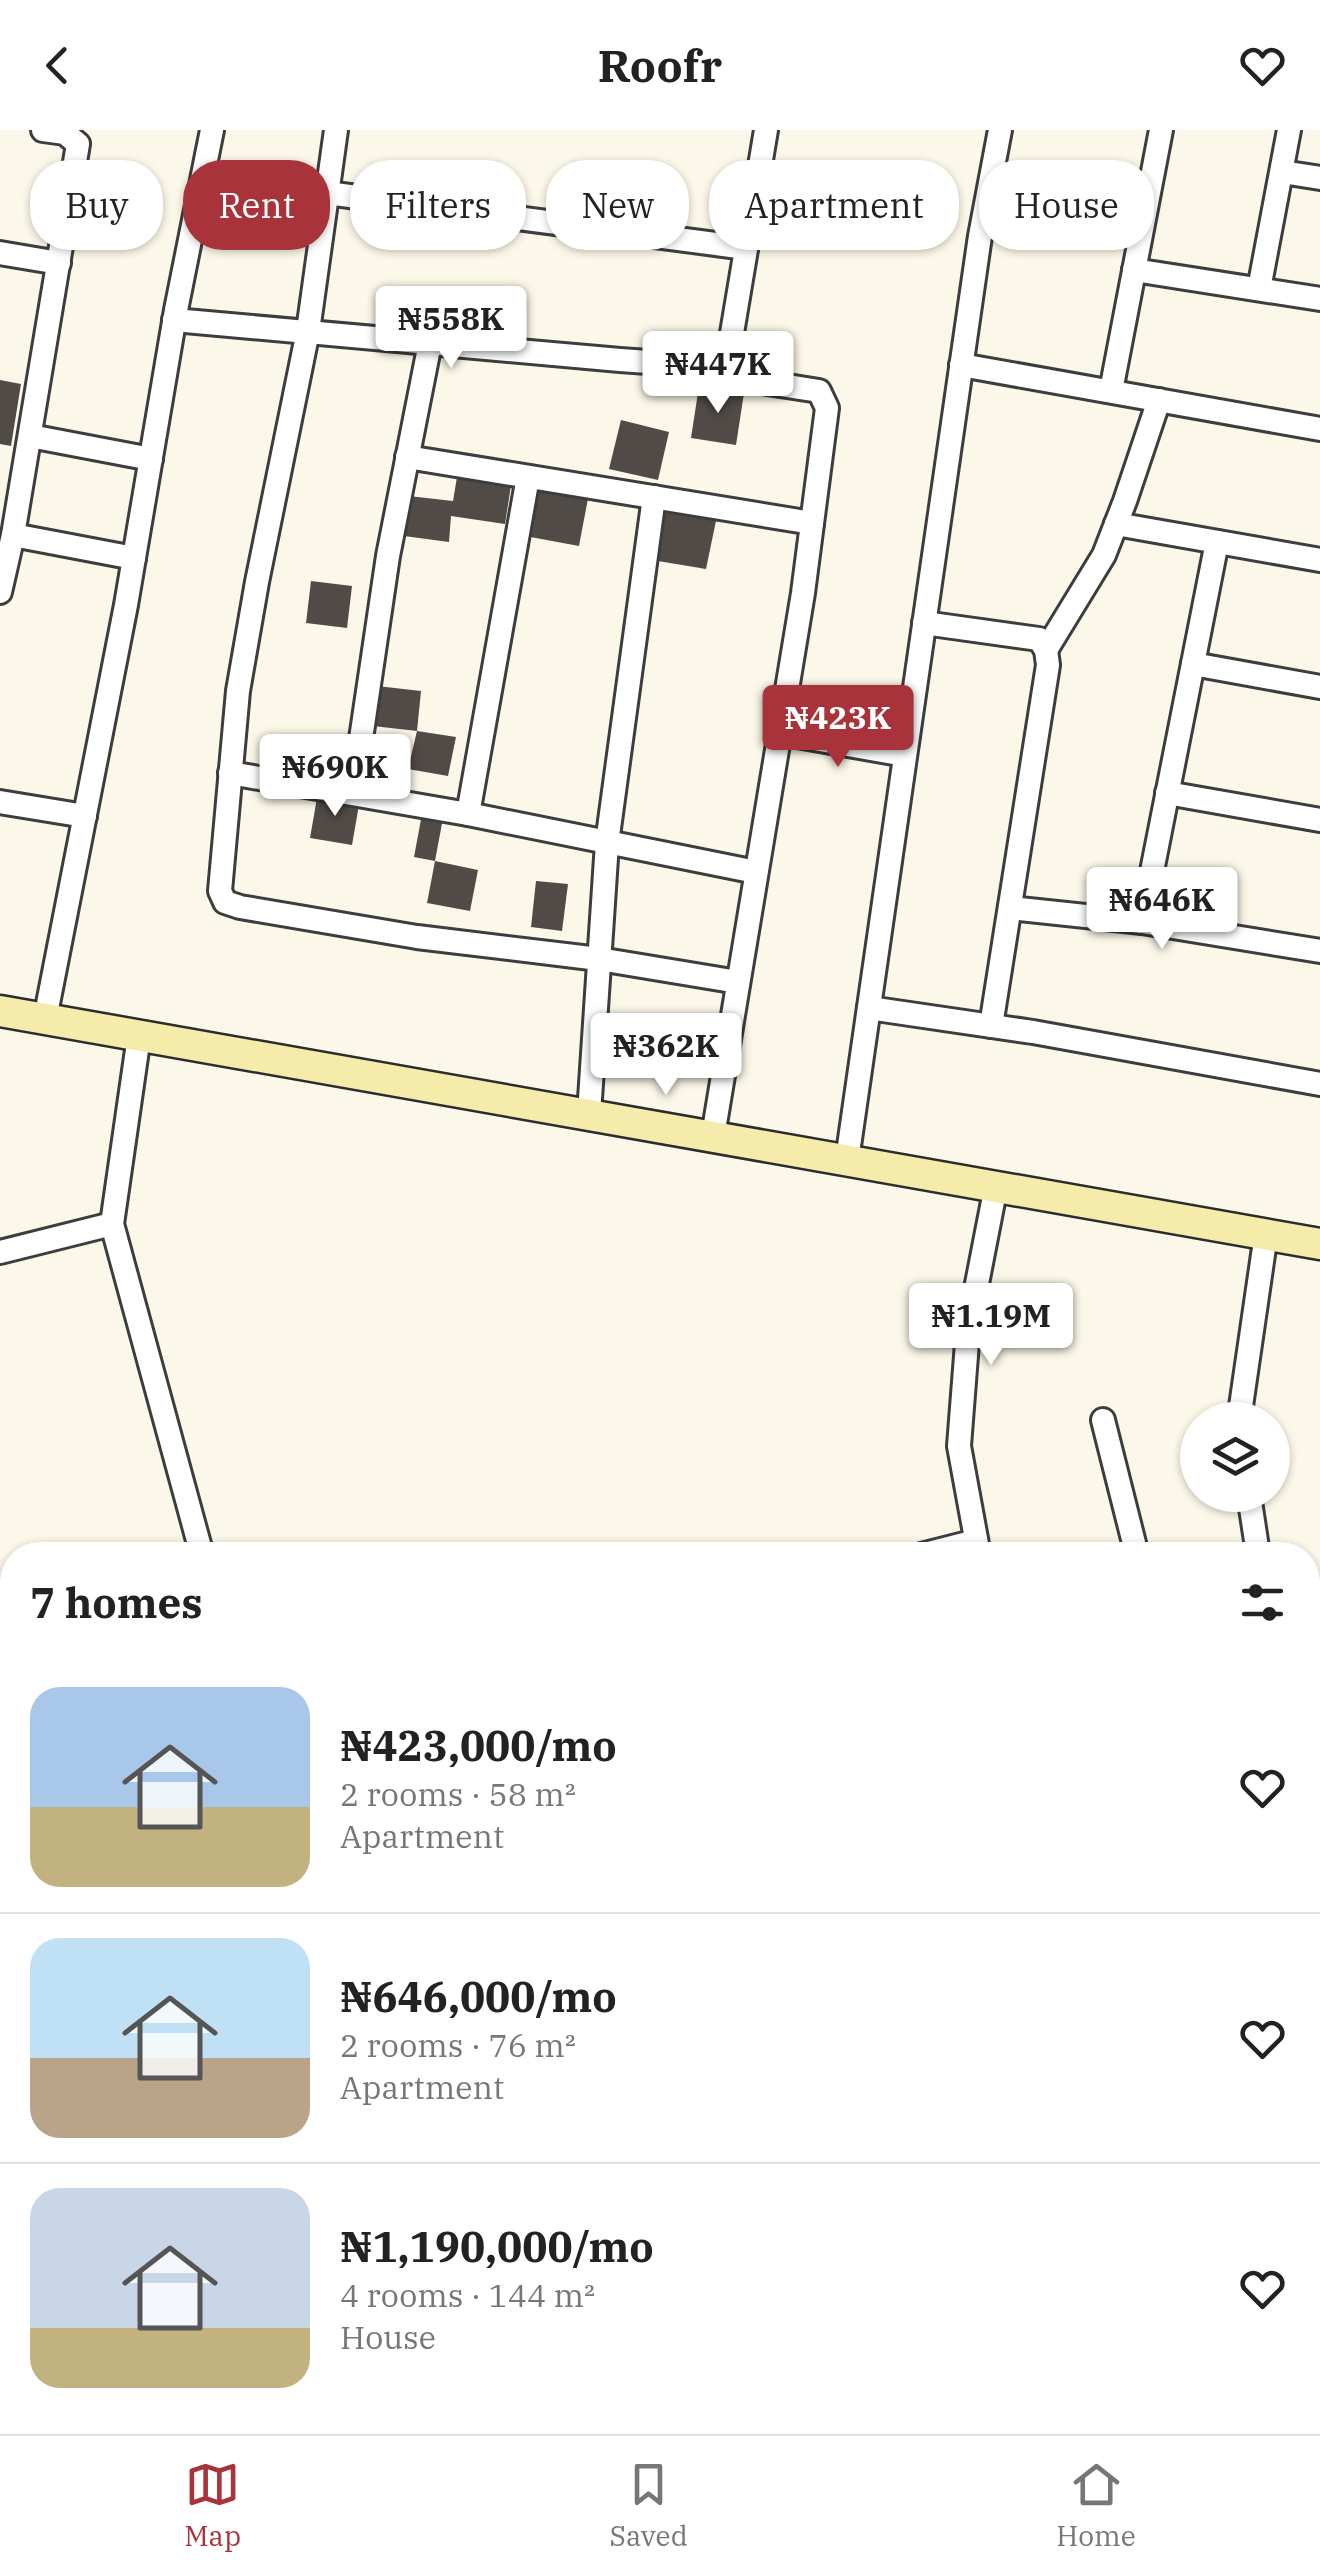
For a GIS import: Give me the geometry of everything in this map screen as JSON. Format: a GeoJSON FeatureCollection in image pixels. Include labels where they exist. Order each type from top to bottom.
{"type":"FeatureCollection","features":[{"type":"Feature","properties":{"kind":"street"},"geometry":{"type":"LineString","coordinates":[[0,592],[13,536],[78,144],[65,134],[44,130]]}},
{"type":"Feature","properties":{"kind":"street"},"geometry":{"type":"LineString","coordinates":[[44,1020],[212,130]]}},
{"type":"Feature","properties":{"kind":"street"},"geometry":{"type":"LineString","coordinates":[[330,173],[336,130]]}},
{"type":"Feature","properties":{"kind":"street"},"geometry":{"type":"LineString","coordinates":[[761,160],[766,130]]}},
{"type":"Feature","properties":{"kind":"street"},"geometry":{"type":"LineString","coordinates":[[847,1160],[980,236],[1000,130],[992,130]]}},
{"type":"Feature","properties":{"kind":"street"},"geometry":{"type":"LineString","coordinates":[[1112,392],[1161,130]]}},
{"type":"Feature","properties":{"kind":"street"},"geometry":{"type":"LineString","coordinates":[[1259,289],[1289,130]]}},
{"type":"Feature","properties":{"kind":"street"},"geometry":{"type":"LineString","coordinates":[[1282,172],[1320,178]]}},
{"type":"Feature","properties":{"kind":"street"},"geometry":{"type":"LineString","coordinates":[[330,194],[709,243]]}},
{"type":"Feature","properties":{"kind":"street"},"geometry":{"type":"LineString","coordinates":[[319,250],[308,332],[256,582],[238,691],[220,892],[225,902],[417,937],[738,982]]}},
{"type":"Feature","properties":{"kind":"street"},"geometry":{"type":"LineString","coordinates":[[713,1136],[780,733],[827,408],[818,391],[743,378],[732,368],[728,357],[746,250]]}},
{"type":"Feature","properties":{"kind":"street"},"geometry":{"type":"LineString","coordinates":[[0,253],[59,263]]}},
{"type":"Feature","properties":{"kind":"street"},"geometry":{"type":"LineString","coordinates":[[1134,270],[1320,299]]}},
{"type":"Feature","properties":{"kind":"street"},"geometry":{"type":"LineString","coordinates":[[174,320],[732,368]]}},
{"type":"Feature","properties":{"kind":"street"},"geometry":{"type":"LineString","coordinates":[[353,793],[388,556],[430,342]]}},
{"type":"Feature","properties":{"kind":"street"},"geometry":{"type":"LineString","coordinates":[[961,364],[1320,429]]}},
{"type":"Feature","properties":{"kind":"street"},"geometry":{"type":"LineString","coordinates":[[1046,650],[1104,555],[1159,400]]}},
{"type":"Feature","properties":{"kind":"street"},"geometry":{"type":"LineString","coordinates":[[30,436],[151,459]]}},
{"type":"Feature","properties":{"kind":"street"},"geometry":{"type":"LineString","coordinates":[[407,457],[812,523]]}},
{"type":"Feature","properties":{"kind":"street"},"geometry":{"type":"LineString","coordinates":[[468,814],[528,477]]}},
{"type":"Feature","properties":{"kind":"street"},"geometry":{"type":"LineString","coordinates":[[589,1114],[607,843],[654,498]]}},
{"type":"Feature","properties":{"kind":"street"},"geometry":{"type":"LineString","coordinates":[[1116,524],[1320,560]]}},
{"type":"Feature","properties":{"kind":"street"},"geometry":{"type":"LineString","coordinates":[[13,536],[134,558]]}},
{"type":"Feature","properties":{"kind":"street"},"geometry":{"type":"LineString","coordinates":[[1142,922],[1216,542]]}},
{"type":"Feature","properties":{"kind":"street"},"geometry":{"type":"LineString","coordinates":[[924,623],[1039,639],[1046,650],[1048,665],[991,1026]]}},
{"type":"Feature","properties":{"kind":"street"},"geometry":{"type":"LineString","coordinates":[[1192,664],[1320,687]]}},
{"type":"Feature","properties":{"kind":"street"},"geometry":{"type":"LineString","coordinates":[[780,733],[905,754]]}},
{"type":"Feature","properties":{"kind":"street"},"geometry":{"type":"LineString","coordinates":[[230,774],[468,814],[756,872]]}},
{"type":"Feature","properties":{"kind":"street"},"geometry":{"type":"LineString","coordinates":[[1167,793],[1320,820]]}},
{"type":"Feature","properties":{"kind":"street"},"geometry":{"type":"LineString","coordinates":[[0,802],[85,816]]}},
{"type":"Feature","properties":{"kind":"street"},"geometry":{"type":"LineString","coordinates":[[1010,908],[1142,922],[1320,952]]}},
{"type":"Feature","properties":{"kind":"street"},"geometry":{"type":"LineString","coordinates":[[869,1008],[1320,1084]]}},
{"type":"Feature","properties":{"kind":"street"},"geometry":{"type":"LineString","coordinates":[[0,1011],[1320,1244]]}},
{"type":"Feature","properties":{"kind":"street"},"geometry":{"type":"LineString","coordinates":[[140,1036],[112,1224],[198,1542]]}},
{"type":"Feature","properties":{"kind":"street"},"geometry":{"type":"LineString","coordinates":[[976,1542],[959,1446],[968,1330],[996,1186]]}},
{"type":"Feature","properties":{"kind":"street"},"geometry":{"type":"LineString","coordinates":[[0,1252],[112,1224]]}},
{"type":"Feature","properties":{"kind":"street"},"geometry":{"type":"LineString","coordinates":[[1242,1402],[1266,1234]]}},
{"type":"Feature","properties":{"kind":"street"},"geometry":{"type":"LineString","coordinates":[[1103,1420],[1133,1542]]}},
{"type":"Feature","properties":{"kind":"street"},"geometry":{"type":"LineString","coordinates":[[1252,1512],[1256,1542]]}},
{"type":"Feature","properties":{"kind":"building"},"geometry":{"type":"Polygon","coordinates":[[[0,380],[21,384],[11,446],[0,444],[0,380]]]}},
{"type":"Feature","properties":{"kind":"building"},"geometry":{"type":"Polygon","coordinates":[[[699,386],[744,393],[736,445],[691,438],[699,386]]]}},
{"type":"Feature","properties":{"kind":"building"},"geometry":{"type":"Polygon","coordinates":[[[621,420],[669,432],[658,480],[609,469],[621,420]]]}},
{"type":"Feature","properties":{"kind":"building"},"geometry":{"type":"Polygon","coordinates":[[[458,471],[512,479],[505,524],[451,516],[449,542],[404,536],[409,496],[453,501],[458,471]]]}},
{"type":"Feature","properties":{"kind":"building"},"geometry":{"type":"Polygon","coordinates":[[[535,483],[589,493],[579,546],[525,536],[535,483]]]}},
{"type":"Feature","properties":{"kind":"building"},"geometry":{"type":"Polygon","coordinates":[[[662,506],[717,516],[706,569],[652,560],[662,506]]]}},
{"type":"Feature","properties":{"kind":"building"},"geometry":{"type":"Polygon","coordinates":[[[311,581],[352,586],[347,628],[306,623],[311,581]]]}},
{"type":"Feature","properties":{"kind":"building"},"geometry":{"type":"Polygon","coordinates":[[[377,686],[421,691],[417,731],[373,726],[377,686]]]}},
{"type":"Feature","properties":{"kind":"building"},"geometry":{"type":"Polygon","coordinates":[[[417,731],[456,737],[448,776],[408,769],[417,731]]]}},
{"type":"Feature","properties":{"kind":"building"},"geometry":{"type":"Polygon","coordinates":[[[318,792],[360,799],[352,845],[310,838],[318,792]]]}},
{"type":"Feature","properties":{"kind":"building"},"geometry":{"type":"Polygon","coordinates":[[[422,814],[443,818],[435,861],[414,857],[422,814]]]}},
{"type":"Feature","properties":{"kind":"building"},"geometry":{"type":"Polygon","coordinates":[[[435,861],[478,870],[470,911],[427,903],[435,861]]]}},
{"type":"Feature","properties":{"kind":"building"},"geometry":{"type":"Polygon","coordinates":[[[536,881],[568,884],[562,931],[531,927],[536,881]]]}}]}
